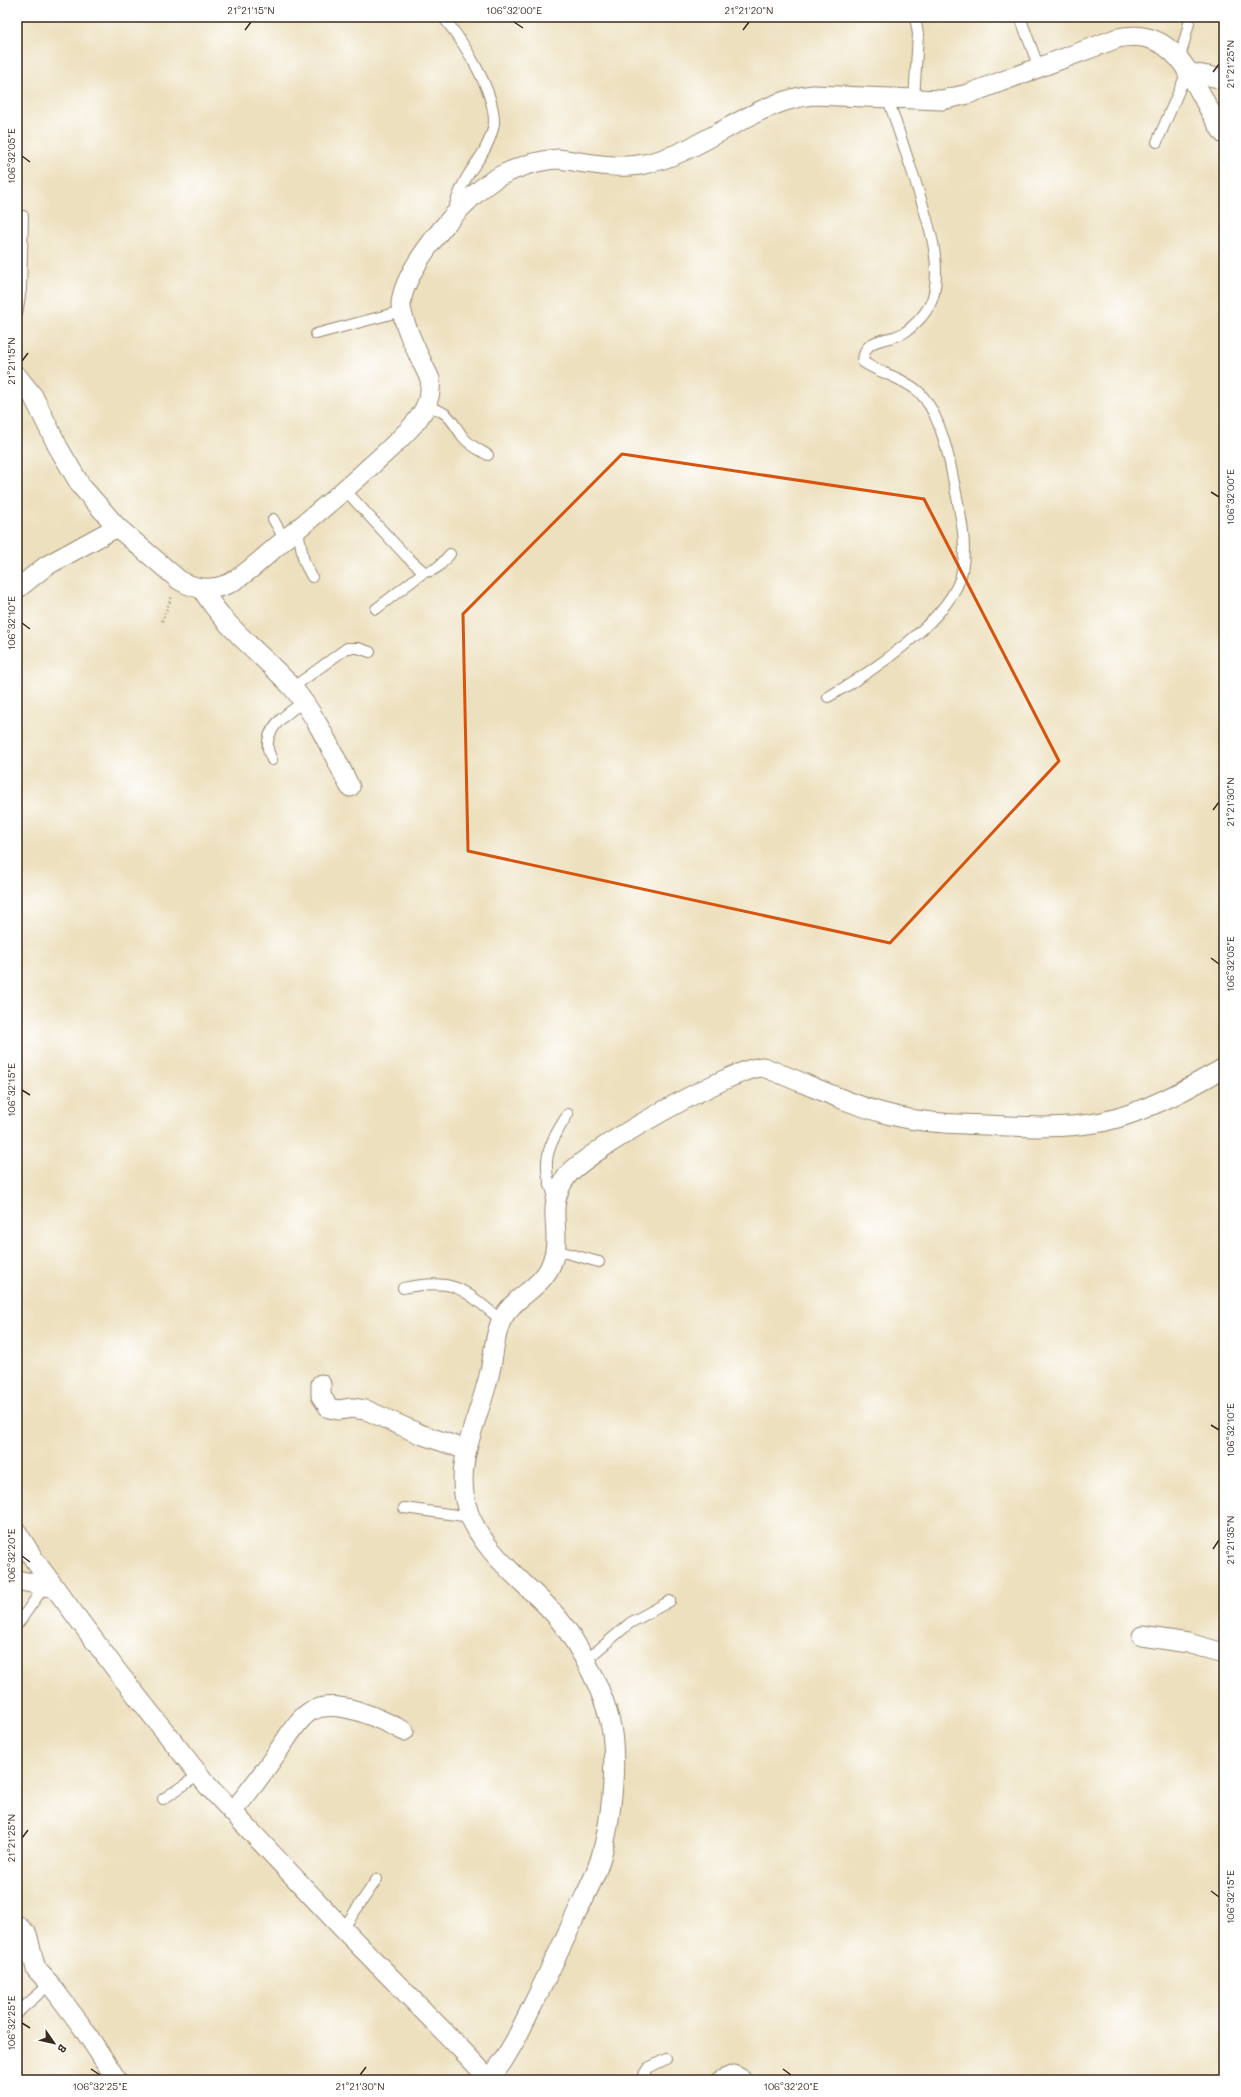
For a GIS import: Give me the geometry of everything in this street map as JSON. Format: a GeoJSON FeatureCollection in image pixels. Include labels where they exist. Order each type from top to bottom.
{"type":"FeatureCollection","features":[{"type":"Feature","properties":{"kind":"street"},"geometry":{"type":"LineString","coordinates":[[17,376],[33,396],[58,447],[81,486],[117,527],[178,580],[188,586],[202,589],[227,584],[239,577],[345,490],[418,419],[426,406],[430,395],[430,379],[402,311],[403,294],[407,283],[423,255],[451,217],[499,177],[524,165],[558,159],[619,167],[640,165],[683,150],[769,106],[793,97],[813,95],[942,100],[962,95],[1129,35],[1140,36],[1158,41],[1184,65],[1224,134]]}},
{"type":"Feature","properties":{"kind":"street"},"geometry":{"type":"LineString","coordinates":[[1184,65],[1224,79]]}},
{"type":"Feature","properties":{"kind":"street"},"geometry":{"type":"LineString","coordinates":[[17,589],[46,566],[117,527]]}},
{"type":"Feature","properties":{"kind":"street"},"geometry":{"type":"LineString","coordinates":[[202,589],[216,611],[298,695],[325,737],[350,787]]}},
{"type":"Feature","properties":{"kind":"street"},"geometry":{"type":"LineString","coordinates":[[17,1532],[50,1588],[199,1775],[343,1930],[490,2080],[516,2039],[596,1872],[601,1856],[611,1796],[614,1762],[611,1724],[602,1698],[585,1661],[564,1627],[548,1607],[500,1560],[488,1545],[466,1507],[463,1487],[467,1450],[490,1373],[501,1320],[519,1299],[537,1285],[552,1265],[555,1250],[555,1198],[569,1174],[609,1144],[662,1111],[754,1067],[763,1067],[890,1115],[917,1120],[961,1124],[1034,1128],[1075,1126],[1103,1121],[1169,1098],[1224,1068]]}},
{"type":"Feature","properties":{"kind":"street"},"geometry":{"type":"LineString","coordinates":[[322,1384],[321,1396],[329,1408],[339,1410],[352,1408],[366,1410],[420,1434],[467,1450]]}},
{"type":"Feature","properties":{"kind":"street"},"geometry":{"type":"LineString","coordinates":[[17,1580],[50,1588]]}},
{"type":"Feature","properties":{"kind":"street"},"geometry":{"type":"LineString","coordinates":[[1142,1636],[1188,1643],[1224,1653]]}},
{"type":"Feature","properties":{"kind":"street"},"geometry":{"type":"LineString","coordinates":[[232,1812],[300,1722],[310,1712],[326,1707],[362,1710],[404,1731]]}},
{"type":"Feature","properties":{"kind":"street"},"geometry":{"type":"LineString","coordinates":[[17,1925],[27,1934],[36,1969],[50,1984],[83,2028],[117,2080]]}},
{"type":"Feature","properties":{"kind":"street"},"geometry":{"type":"LineString","coordinates":[[722,2080],[734,2075],[743,2080]]}},
{"type":"Feature","properties":{"kind":"lane"},"geometry":{"type":"LineString","coordinates":[[443,17],[454,30],[473,62],[492,104],[494,117],[494,125],[486,146],[459,194],[451,217]]}},
{"type":"Feature","properties":{"kind":"lane"},"geometry":{"type":"LineString","coordinates":[[914,100],[918,34],[915,17]]}},
{"type":"Feature","properties":{"kind":"lane"},"geometry":{"type":"LineString","coordinates":[[1020,17],[1039,68]]}},
{"type":"Feature","properties":{"kind":"lane"},"geometry":{"type":"LineString","coordinates":[[1157,142],[1184,65],[1189,23]]}},
{"type":"Feature","properties":{"kind":"lane"},"geometry":{"type":"LineString","coordinates":[[828,697],[865,676],[912,638],[938,613],[954,590],[962,573],[964,536],[951,467],[938,421],[919,393],[894,376],[873,369],[863,362],[864,353],[870,345],[906,333],[917,323],[934,295],[936,277],[934,250],[926,215],[888,99]]}},
{"type":"Feature","properties":{"kind":"lane"},"geometry":{"type":"LineString","coordinates":[[17,314],[22,289],[23,216]]}},
{"type":"Feature","properties":{"kind":"lane"},"geometry":{"type":"LineString","coordinates":[[316,334],[402,311]]}},
{"type":"Feature","properties":{"kind":"lane"},"geometry":{"type":"LineString","coordinates":[[426,406],[440,410],[454,422],[463,437],[476,448],[488,455]]}},
{"type":"Feature","properties":{"kind":"lane"},"geometry":{"type":"LineString","coordinates":[[345,490],[406,556],[424,572]]}},
{"type":"Feature","properties":{"kind":"lane"},"geometry":{"type":"LineString","coordinates":[[273,520],[291,535],[312,577]]}},
{"type":"Feature","properties":{"kind":"lane"},"geometry":{"type":"LineString","coordinates":[[376,609],[424,572],[430,572],[438,567],[450,554]]}},
{"type":"Feature","properties":{"kind":"lane"},"geometry":{"type":"LineString","coordinates":[[272,760],[268,748],[272,731],[298,695],[347,648],[358,648],[370,652]]}},
{"type":"Feature","properties":{"kind":"lane"},"geometry":{"type":"LineString","coordinates":[[555,1198],[548,1183],[546,1168],[549,1150],[568,1114]]}},
{"type":"Feature","properties":{"kind":"lane"},"geometry":{"type":"LineString","coordinates":[[555,1250],[599,1262]]}},
{"type":"Feature","properties":{"kind":"lane"},"geometry":{"type":"LineString","coordinates":[[403,1288],[421,1284],[445,1283],[462,1290],[501,1320]]}},
{"type":"Feature","properties":{"kind":"lane"},"geometry":{"type":"LineString","coordinates":[[404,1508],[471,1517]]}},
{"type":"Feature","properties":{"kind":"lane"},"geometry":{"type":"LineString","coordinates":[[17,1625],[50,1588]]}},
{"type":"Feature","properties":{"kind":"lane"},"geometry":{"type":"LineString","coordinates":[[585,1661],[630,1623],[670,1601]]}},
{"type":"Feature","properties":{"kind":"lane"},"geometry":{"type":"LineString","coordinates":[[163,1799],[199,1775]]}},
{"type":"Feature","properties":{"kind":"lane"},"geometry":{"type":"LineString","coordinates":[[343,1930],[377,1879]]}},
{"type":"Feature","properties":{"kind":"lane"},"geometry":{"type":"LineString","coordinates":[[17,2013],[50,1984]]}},
{"type":"Feature","properties":{"kind":"lane"},"geometry":{"type":"LineString","coordinates":[[640,2080],[648,2068],[666,2060]]}},
{"type":"Feature","properties":{"kind":"path"},"geometry":{"type":"LineString","coordinates":[[162,621],[178,580]]}},
{"type":"Feature","properties":{"kind":"highlighted area"},"geometry":{"type":"Polygon","coordinates":[[[622,454],[924,499],[1059,761],[890,943],[468,851],[463,614],[622,454]]]}}]}
